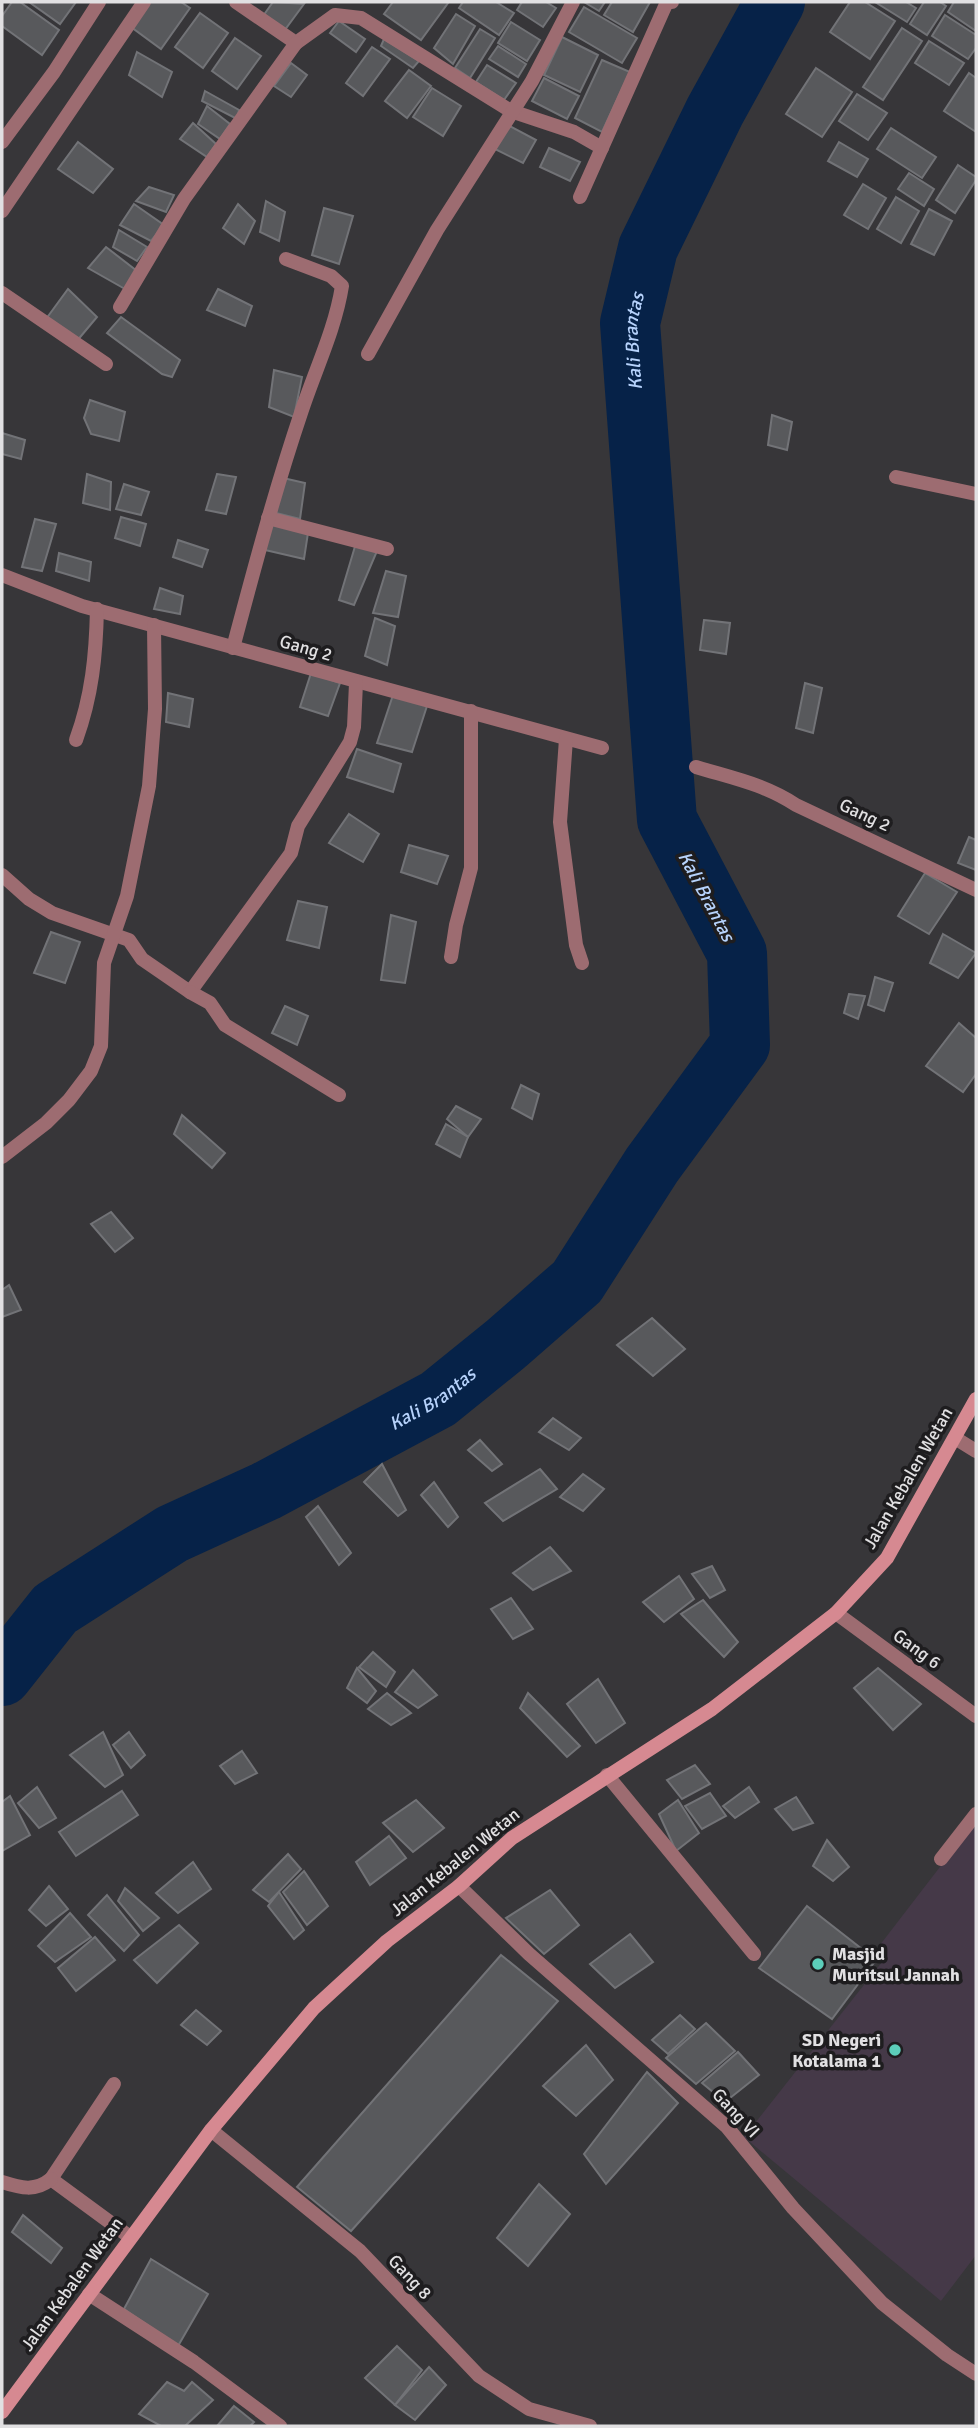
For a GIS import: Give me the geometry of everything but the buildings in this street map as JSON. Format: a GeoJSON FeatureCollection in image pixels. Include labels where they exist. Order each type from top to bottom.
{"type":"FeatureCollection","features":[{"type":"Feature","properties":{"kind":"main road","name":"Jalan Kebalen Wetan"},"geometry":{"type":"LineString","coordinates":[[2,2412],[211,2130],[314,2008],[387,1941],[458,1886],[512,1838],[712,1709],[836,1614],[887,1558],[976,1399]]}},
{"type":"Feature","properties":{"kind":"street"},"geometry":{"type":"LineString","coordinates":[[2,142],[54,72],[99,2]]}},
{"type":"Feature","properties":{"kind":"street"},"geometry":{"type":"LineString","coordinates":[[2,211],[144,2]]}},
{"type":"Feature","properties":{"kind":"street"},"geometry":{"type":"LineString","coordinates":[[236,2],[296,43]]}},
{"type":"Feature","properties":{"kind":"street"},"geometry":{"type":"LineString","coordinates":[[368,354],[437,230],[554,42],[573,2]]}},
{"type":"Feature","properties":{"kind":"street"},"geometry":{"type":"LineString","coordinates":[[580,197],[667,2],[672,2]]}},
{"type":"Feature","properties":{"kind":"street"},"geometry":{"type":"LineString","coordinates":[[120,307],[184,199],[296,43],[335,15],[361,18],[511,110],[573,132],[602,148]]}},
{"type":"Feature","properties":{"kind":"street"},"geometry":{"type":"LineString","coordinates":[[233,648],[268,518],[301,411],[338,313],[342,286],[331,276],[286,259]]}},
{"type":"Feature","properties":{"kind":"street"},"geometry":{"type":"LineString","coordinates":[[2,293],[106,364]]}},
{"type":"Feature","properties":{"kind":"street"},"geometry":{"type":"LineString","coordinates":[[896,477],[976,494]]}},
{"type":"Feature","properties":{"kind":"street"},"geometry":{"type":"LineString","coordinates":[[268,518],[387,549]]}},
{"type":"Feature","properties":{"kind":"street","name":"Gang 2"},"geometry":{"type":"LineString","coordinates":[[2,575],[61,599],[356,683],[471,711],[602,748]]}},
{"type":"Feature","properties":{"kind":"street"},"geometry":{"type":"LineString","coordinates":[[76,740],[89,705],[95,661],[97,609]]}},
{"type":"Feature","properties":{"kind":"street"},"geometry":{"type":"LineString","coordinates":[[2,1157],[46,1123],[69,1100],[91,1071],[101,1046],[104,963],[127,896],[149,786],[155,709],[154,625]]}},
{"type":"Feature","properties":{"kind":"street"},"geometry":{"type":"LineString","coordinates":[[190,992],[291,853],[298,826],[350,741],[354,727],[356,683]]}},
{"type":"Feature","properties":{"kind":"street"},"geometry":{"type":"LineString","coordinates":[[451,957],[456,925],[471,868],[471,711]]}},
{"type":"Feature","properties":{"kind":"street"},"geometry":{"type":"LineString","coordinates":[[566,740],[560,821],[576,945],[582,963]]}},
{"type":"Feature","properties":{"kind":"street","name":"Gang 2"},"geometry":{"type":"LineString","coordinates":[[696,767],[736,776],[775,791],[796,805],[976,890]]}},
{"type":"Feature","properties":{"kind":"street"},"geometry":{"type":"LineString","coordinates":[[2,875],[29,899],[52,913],[130,940],[142,959],[210,1003],[225,1025],[339,1095]]}},
{"type":"Feature","properties":{"kind":"street"},"geometry":{"type":"LineString","coordinates":[[955,1437],[976,1451]]}},
{"type":"Feature","properties":{"kind":"street","name":"Gang 6"},"geometry":{"type":"LineString","coordinates":[[836,1614],[976,1716]]}},
{"type":"Feature","properties":{"kind":"street"},"geometry":{"type":"LineString","coordinates":[[607,1775],[754,1954]]}},
{"type":"Feature","properties":{"kind":"street"},"geometry":{"type":"LineString","coordinates":[[941,1859],[976,1814]]}},
{"type":"Feature","properties":{"kind":"street","name":"Gang VI"},"geometry":{"type":"LineString","coordinates":[[458,1886],[547,1970],[727,2127],[793,2208],[882,2303],[947,2355],[976,2374]]}},
{"type":"Feature","properties":{"kind":"street"},"geometry":{"type":"LineString","coordinates":[[2,2182],[29,2189],[43,2186],[51,2179],[114,2084]]}},
{"type":"Feature","properties":{"kind":"street","name":"Gang 8"},"geometry":{"type":"LineString","coordinates":[[211,2130],[360,2251],[479,2376],[529,2409],[561,2422],[590,2426]]}},
{"type":"Feature","properties":{"kind":"street"},"geometry":{"type":"LineString","coordinates":[[51,2179],[130,2237]]}},
{"type":"Feature","properties":{"kind":"street"},"geometry":{"type":"LineString","coordinates":[[89,2294],[194,2362],[280,2426]]}},
{"type":"Feature","properties":{"kind":"shaded area","name":"SD Negeri Kotalama 1"},"geometry":{"type":"Polygon","coordinates":[[[976,1820],[976,2255],[941,2301],[744,2137],[882,1962],[873,1954],[976,1820]]]}},
{"type":"Feature","properties":{"kind":"waterway","name":"Kali Brantas"},"geometry":{"type":"LineString","coordinates":[[2,1676],[55,1609],[172,1534],[266,1491],[438,1399],[506,1344],[577,1282],[652,1165],[740,1045],[737,953],[667,820],[630,323],[648,248],[715,111],[775,2]]}},
{"type":"Feature","properties":{"kind":"place","name":"Masjid Muritsul Jannah"},"geometry":{"type":"Point","coordinates":[818,1964]}},
{"type":"Feature","properties":{"kind":"place","name":"SD Negeri Kotalama 1"},"geometry":{"type":"Point","coordinates":[895,2050]}}]}
